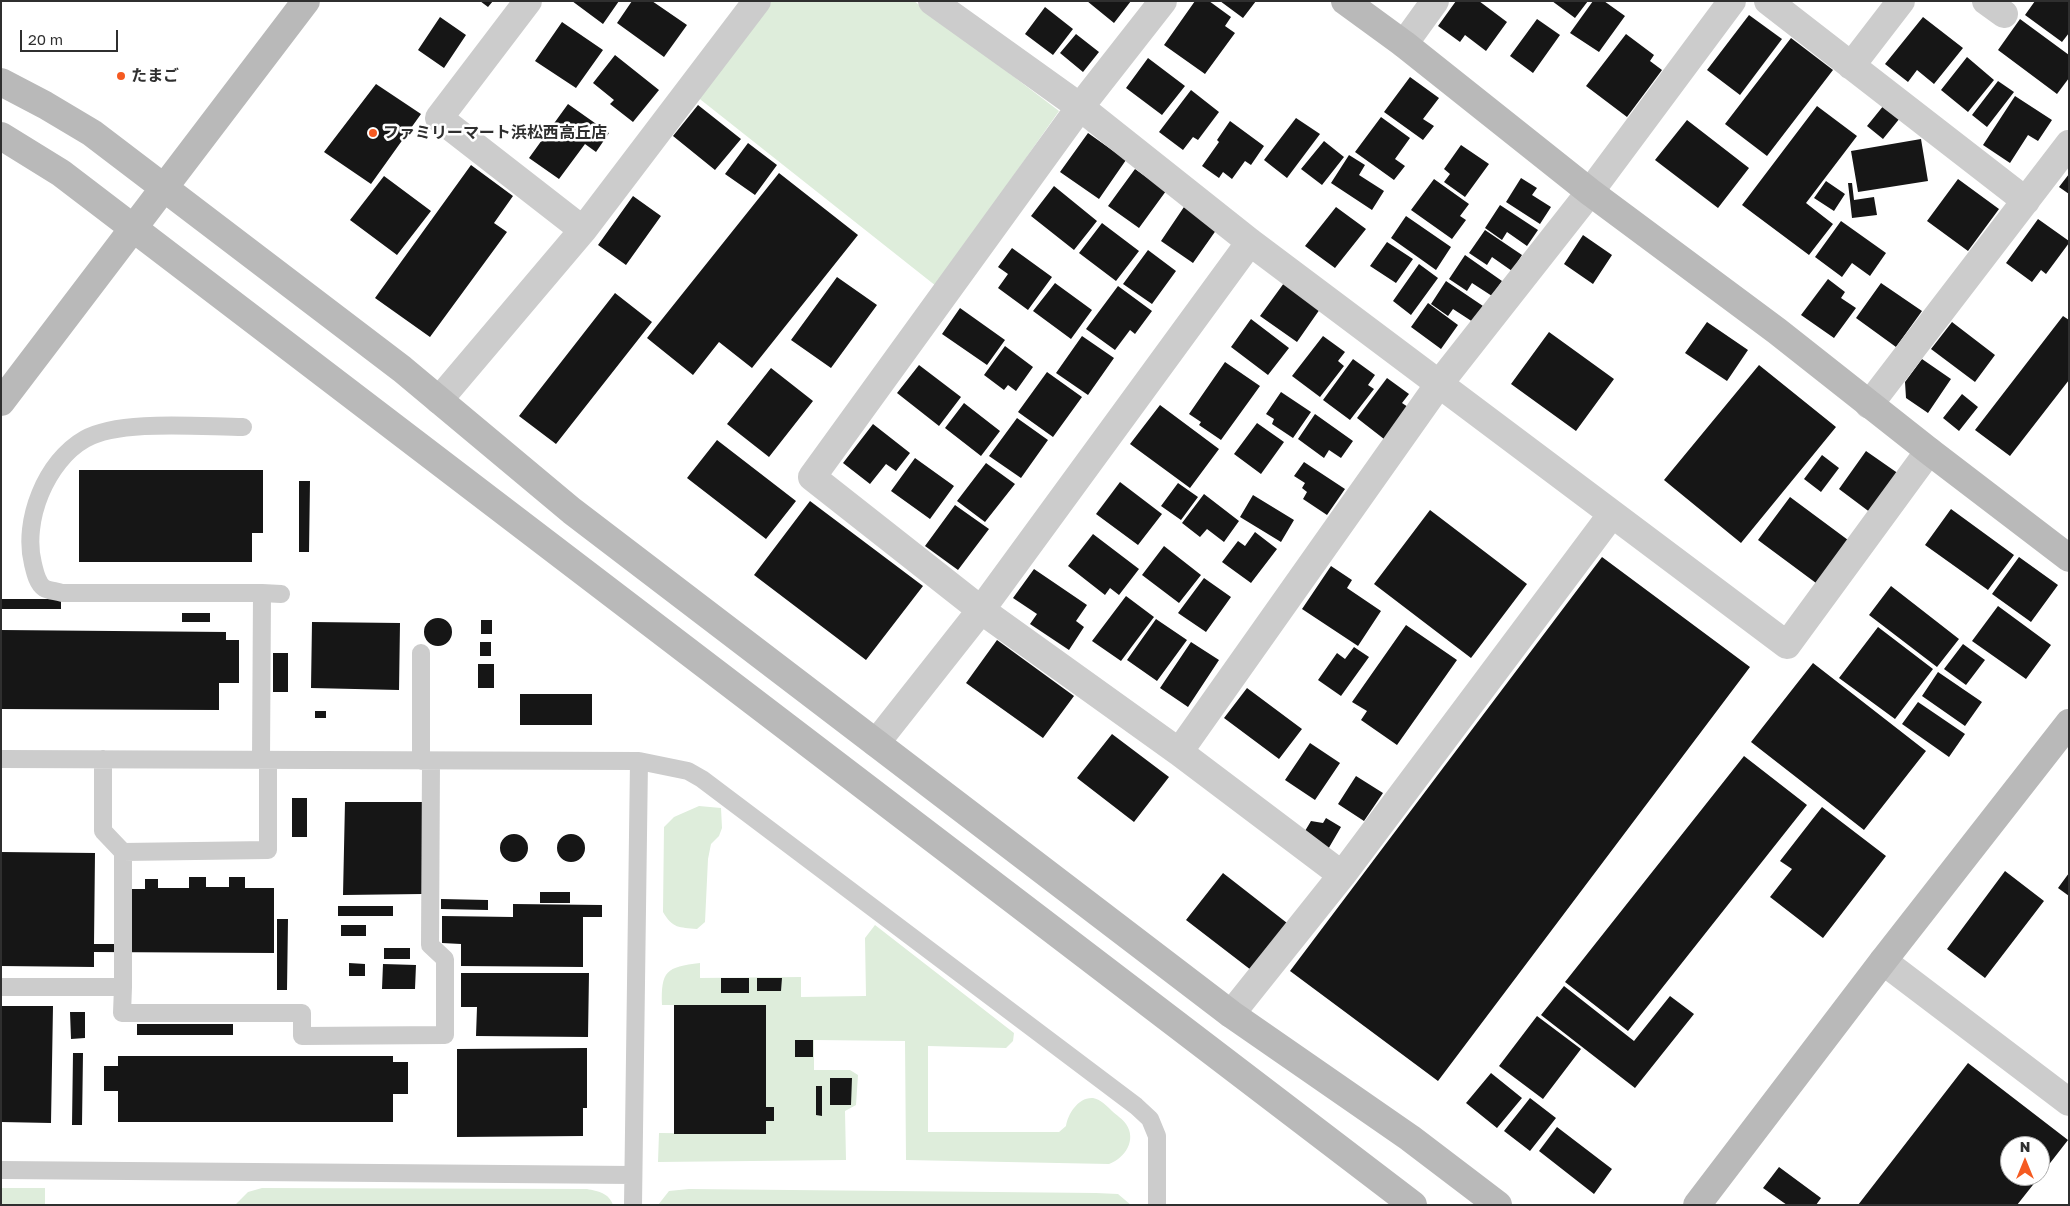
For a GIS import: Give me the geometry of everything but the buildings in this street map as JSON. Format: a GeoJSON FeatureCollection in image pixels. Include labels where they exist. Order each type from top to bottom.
{"type":"FeatureCollection","features":[{"type":"Feature","properties":{"kind":"street"},"geometry":{"type":"LineString","coordinates":[[1,402],[306,1]]}},
{"type":"Feature","properties":{"kind":"street"},"geometry":{"type":"LineString","coordinates":[[528,1],[440,118],[583,230]]}},
{"type":"Feature","properties":{"kind":"street"},"geometry":{"type":"LineString","coordinates":[[439,400],[583,230],[757,1]]}},
{"type":"Feature","properties":{"kind":"street"},"geometry":{"type":"LineString","coordinates":[[932,1],[1080,107],[1250,242],[1787,644],[1929,451]]}},
{"type":"Feature","properties":{"kind":"street"},"geometry":{"type":"LineString","coordinates":[[1164,1],[1080,107],[812,477],[981,610],[1179,752],[1342,875]]}},
{"type":"Feature","properties":{"kind":"street"},"geometry":{"type":"LineString","coordinates":[[1346,1],[1404,44],[1590,192],[1777,331],[2069,558]]}},
{"type":"Feature","properties":{"kind":"street"},"geometry":{"type":"LineString","coordinates":[[1404,44],[1435,1]]}},
{"type":"Feature","properties":{"kind":"street"},"geometry":{"type":"LineString","coordinates":[[1179,752],[1439,384],[1590,192],[1732,1]]}},
{"type":"Feature","properties":{"kind":"street"},"geometry":{"type":"LineString","coordinates":[[1768,1],[2026,201]]}},
{"type":"Feature","properties":{"kind":"street"},"geometry":{"type":"LineString","coordinates":[[1851,66],[1901,1]]}},
{"type":"Feature","properties":{"kind":"street"},"geometry":{"type":"LineString","coordinates":[[1,82],[92,133],[402,369],[572,511],[1231,1014],[1410,1138],[1498,1205]]}},
{"type":"Feature","properties":{"kind":"street"},"geometry":{"type":"LineString","coordinates":[[1,136],[61,173],[1413,1205]]}},
{"type":"Feature","properties":{"kind":"street"},"geometry":{"type":"LineString","coordinates":[[1870,405],[2069,144]]}},
{"type":"Feature","properties":{"kind":"street"},"geometry":{"type":"LineString","coordinates":[[876,743],[981,610],[1250,242]]}},
{"type":"Feature","properties":{"kind":"street"},"geometry":{"type":"LineString","coordinates":[[1231,1014],[1342,875],[1612,514]]}},
{"type":"Feature","properties":{"kind":"street"},"geometry":{"type":"LineString","coordinates":[[1697,1205],[1883,961],[2069,723]]}},
{"type":"Feature","properties":{"kind":"street"},"geometry":{"type":"LineString","coordinates":[[1883,961],[2069,1102]]}},
{"type":"Feature","properties":{"kind":"lane"},"geometry":{"type":"LineString","coordinates":[[243,428],[134,426],[86,438],[65,456],[47,479],[36,501],[31,534],[31,555],[36,577],[44,588],[62,593],[281,594]]}},
{"type":"Feature","properties":{"kind":"lane"},"geometry":{"type":"LineString","coordinates":[[123,852],[268,850],[262,593]]}},
{"type":"Feature","properties":{"kind":"lane"},"geometry":{"type":"LineString","coordinates":[[103,759],[103,831],[123,852],[122,1013],[302,1013],[302,1036],[445,1035],[445,959],[430,945],[426,761],[421,653]]}},
{"type":"Feature","properties":{"kind":"lane"},"geometry":{"type":"LineString","coordinates":[[1,760],[639,761],[688,771],[702,778],[1136,1106],[1150,1119],[1157,1136],[1157,1205]]}},
{"type":"Feature","properties":{"kind":"lane"},"geometry":{"type":"LineString","coordinates":[[633,1205],[639,761]]}},
{"type":"Feature","properties":{"kind":"lane"},"geometry":{"type":"LineString","coordinates":[[1,986],[123,987]]}},
{"type":"Feature","properties":{"kind":"lane"},"geometry":{"type":"LineString","coordinates":[[1,1170],[633,1175]]}},
{"type":"Feature","properties":{"kind":"green space"},"geometry":{"type":"Polygon","coordinates":[[[767,1],[914,1],[1059,111],[936,286],[696,96],[767,1]]]}},
{"type":"Feature","properties":{"kind":"green space"},"geometry":{"type":"Polygon","coordinates":[[[699,806],[721,808],[722,828],[719,836],[711,844],[708,859],[705,922],[697,929],[673,924],[663,912],[664,827],[674,817],[699,806]]]}},
{"type":"Feature","properties":{"kind":"green space"},"geometry":{"type":"Polygon","coordinates":[[[875,925],[1014,1033],[1013,1041],[1006,1048],[928,1046],[928,1132],[1059,1132],[1066,1126],[1071,1112],[1078,1103],[1088,1098],[1093,1098],[1103,1103],[1126,1124],[1129,1130],[1130,1142],[1124,1153],[1109,1164],[906,1160],[905,1041],[814,1040],[814,1070],[850,1070],[858,1075],[856,1105],[845,1111],[846,1160],[658,1162],[659,1133],[765,1134],[766,1121],[774,1121],[774,1107],[766,1107],[674,1005],[662,1005],[663,985],[668,973],[680,966],[700,963],[700,978],[801,977],[801,997],[866,996],[865,938],[875,925]]]}},
{"type":"Feature","properties":{"kind":"green space"},"geometry":{"type":"Polygon","coordinates":[[[1,1188],[45,1188],[45,1205],[1,1205],[1,1188]]]}},
{"type":"Feature","properties":{"kind":"green space"},"geometry":{"type":"Polygon","coordinates":[[[262,1188],[587,1189],[606,1195],[613,1205],[235,1205],[248,1192],[262,1188]]]}},
{"type":"Feature","properties":{"kind":"green space"},"geometry":{"type":"Polygon","coordinates":[[[689,1189],[1096,1193],[1118,1194],[1131,1205],[658,1205],[669,1191],[689,1189]]]}},
{"type":"Feature","properties":{"kind":"place","name":"たまご"},"geometry":{"type":"Point","coordinates":[121,76]}},
{"type":"Feature","properties":{"kind":"place","name":"ファミリーマート浜松西高丘店"},"geometry":{"type":"Point","coordinates":[373,133]}}]}
